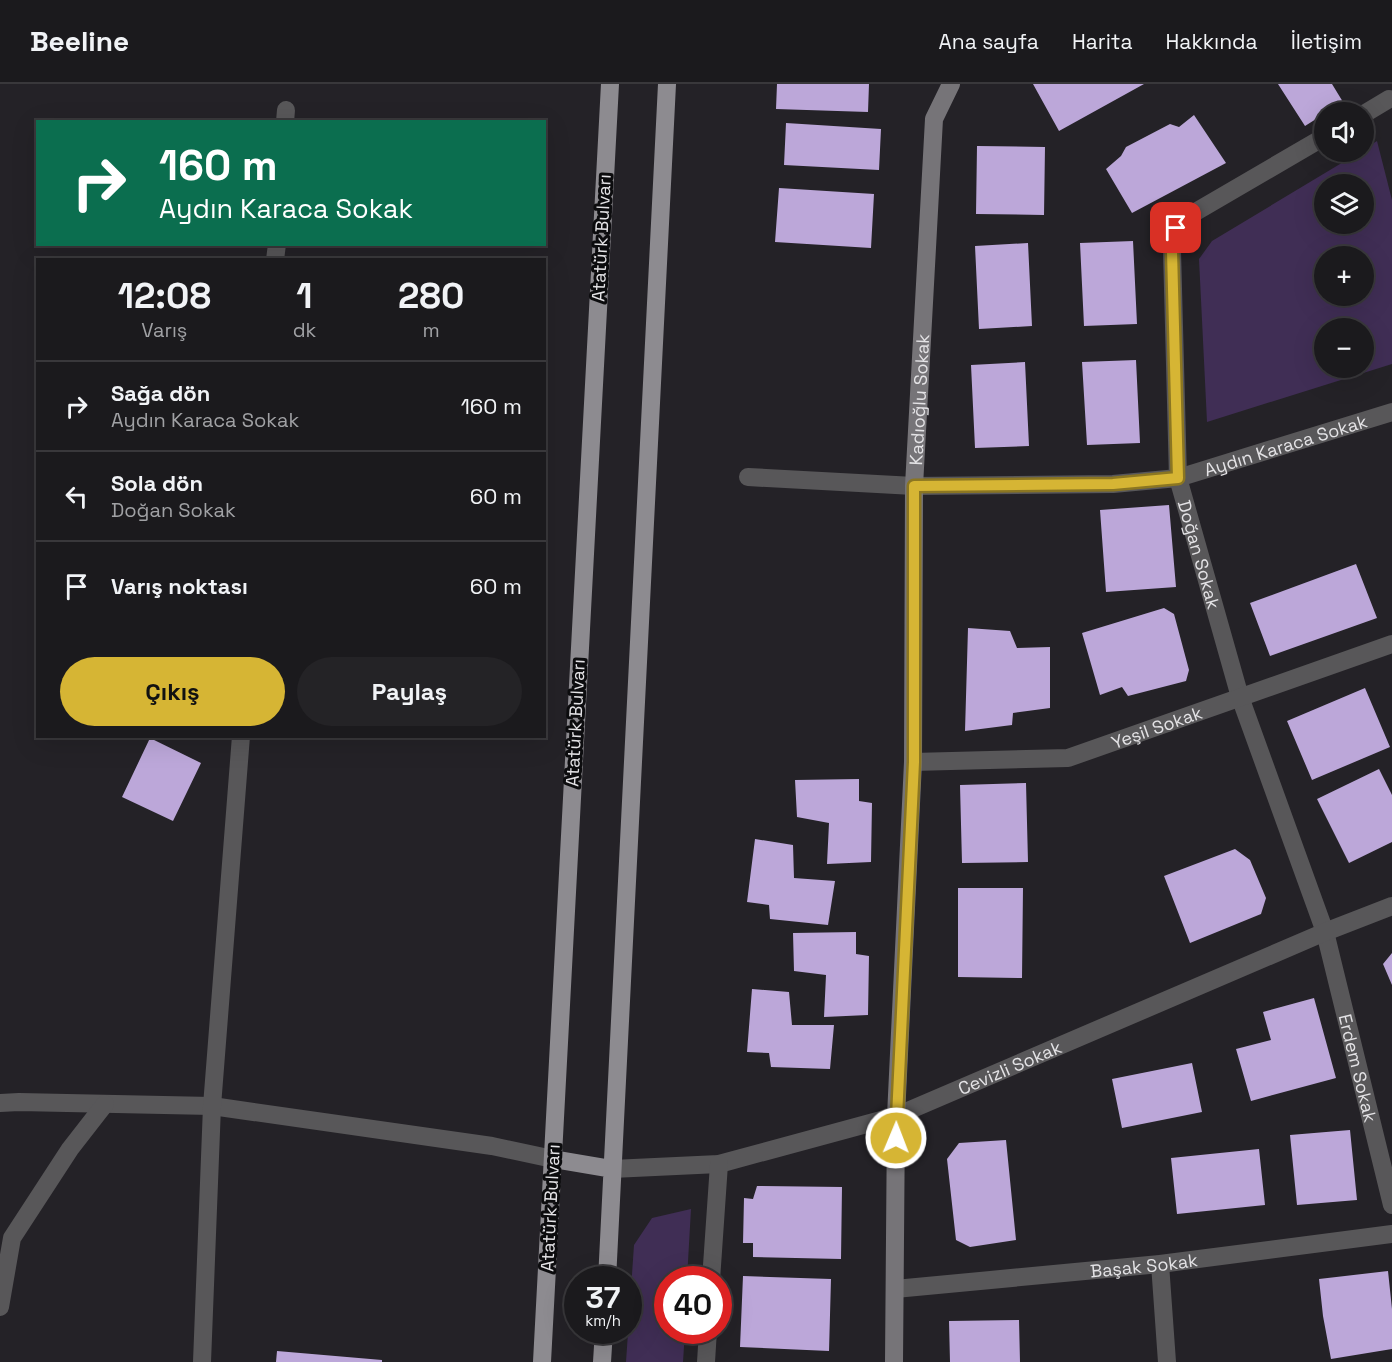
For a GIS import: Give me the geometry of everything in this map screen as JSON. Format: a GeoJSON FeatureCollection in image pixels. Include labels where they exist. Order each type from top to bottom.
{"type":"FeatureCollection","features":[{"type":"Feature","properties":{"kind":"main road","name":"Atatürk Bulvarı"},"geometry":{"type":"LineString","coordinates":[[542,1362],[610,84]]}},
{"type":"Feature","properties":{"kind":"main road"},"geometry":{"type":"LineString","coordinates":[[608,1266],[667,84]]}},
{"type":"Feature","properties":{"kind":"main road"},"geometry":{"type":"LineString","coordinates":[[553,1159],[612,1169]]}},
{"type":"Feature","properties":{"kind":"main road"},"geometry":{"type":"LineString","coordinates":[[602,1362],[603,1344]]}},
{"type":"Feature","properties":{"kind":"street","name":"Kadıoğlu Sokak"},"geometry":{"type":"LineString","coordinates":[[894,1362],[896,1116],[914,762],[914,486],[934,119],[951,84]]}},
{"type":"Feature","properties":{"kind":"street"},"geometry":{"type":"LineString","coordinates":[[1374,107],[1389,96]]}},
{"type":"Feature","properties":{"kind":"street","name":"Doğan Sokak"},"geometry":{"type":"LineString","coordinates":[[1314,143],[1192,214],[1176,228],[1172,251],[1178,478],[1240,697],[1324,932]]}},
{"type":"Feature","properties":{"kind":"street","name":"Aydın Karaca Sokak"},"geometry":{"type":"LineString","coordinates":[[748,477],[914,486],[1113,484],[1178,478],[1392,412]]}},
{"type":"Feature","properties":{"kind":"street","name":"Yeşil Sokak"},"geometry":{"type":"LineString","coordinates":[[914,762],[1068,758],[1392,644]]}},
{"type":"Feature","properties":{"kind":"street"},"geometry":{"type":"LineString","coordinates":[[202,1362],[212,1106],[241,738]]}},
{"type":"Feature","properties":{"kind":"street","name":"Cevizli Sokak"},"geometry":{"type":"LineString","coordinates":[[612,1169],[719,1164],[896,1116],[1324,932],[1392,906]]}},
{"type":"Feature","properties":{"kind":"street","name":"Erdem Sokak"},"geometry":{"type":"LineString","coordinates":[[1324,932],[1392,1205]]}},
{"type":"Feature","properties":{"kind":"street"},"geometry":{"type":"LineString","coordinates":[[0,1103],[212,1106],[492,1146],[553,1159]]}},
{"type":"Feature","properties":{"kind":"street"},"geometry":{"type":"LineString","coordinates":[[0,1307],[12,1238],[70,1149],[105,1104]]}},
{"type":"Feature","properties":{"kind":"street"},"geometry":{"type":"LineString","coordinates":[[712,1266],[719,1164]]}},
{"type":"Feature","properties":{"kind":"street","name":"Başak Sokak"},"geometry":{"type":"LineString","coordinates":[[895,1289],[1160,1264],[1392,1234]]}},
{"type":"Feature","properties":{"kind":"street"},"geometry":{"type":"LineString","coordinates":[[1160,1264],[1167,1362]]}},
{"type":"Feature","properties":{"kind":"street"},"geometry":{"type":"LineString","coordinates":[[706,1362],[707,1344]]}},
{"type":"Feature","properties":{"kind":"shaded area"},"geometry":{"type":"Polygon","coordinates":[[[1377,141],[1392,200],[1392,364],[1374,370],[1374,318],[1314,318],[1314,378],[1347,378],[1207,422],[1199,259],[1212,241],[1314,180],[1314,234],[1374,234],[1374,174],[1323,174],[1343,162],[1374,162],[1374,143],[1377,141]]]}},
{"type":"Feature","properties":{"kind":"shaded area"},"geometry":{"type":"Polygon","coordinates":[[[691,1209],[688,1266],[654,1266],[654,1344],[684,1344],[683,1362],[626,1362],[627,1344],[642,1344],[642,1266],[633,1266],[634,1245],[652,1218],[691,1209]]]}},
{"type":"Feature","properties":{"kind":"building"},"geometry":{"type":"Polygon","coordinates":[[[777,84],[869,84],[868,112],[776,109],[777,84]]]}},
{"type":"Feature","properties":{"kind":"building"},"geometry":{"type":"Polygon","coordinates":[[[1033,84],[1144,84],[1059,131],[1033,84]]]}},
{"type":"Feature","properties":{"kind":"building"},"geometry":{"type":"Polygon","coordinates":[[[1278,84],[1332,84],[1343,102],[1314,102],[1314,120],[1305,126],[1278,84]]]}},
{"type":"Feature","properties":{"kind":"building"},"geometry":{"type":"Polygon","coordinates":[[[1194,115],[1226,163],[1132,213],[1106,169],[1121,156],[1126,147],[1170,124],[1179,127],[1194,115]]]}},
{"type":"Feature","properties":{"kind":"building"},"geometry":{"type":"Polygon","coordinates":[[[786,123],[881,129],[879,170],[784,165],[786,123]]]}},
{"type":"Feature","properties":{"kind":"building"},"geometry":{"type":"Polygon","coordinates":[[[977,146],[1045,147],[1044,215],[976,214],[977,146]]]}},
{"type":"Feature","properties":{"kind":"building"},"geometry":{"type":"Polygon","coordinates":[[[779,188],[874,194],[871,248],[775,242],[779,188]]]}},
{"type":"Feature","properties":{"kind":"building"},"geometry":{"type":"Polygon","coordinates":[[[1133,241],[1137,324],[1084,326],[1080,243],[1133,241]]]}},
{"type":"Feature","properties":{"kind":"building"},"geometry":{"type":"Polygon","coordinates":[[[1028,243],[1032,326],[979,329],[975,246],[1028,243]]]}},
{"type":"Feature","properties":{"kind":"building"},"geometry":{"type":"Polygon","coordinates":[[[1136,360],[1140,443],[1087,445],[1082,362],[1136,360]]]}},
{"type":"Feature","properties":{"kind":"building"},"geometry":{"type":"Polygon","coordinates":[[[1025,362],[1029,446],[975,448],[971,365],[1025,362]]]}},
{"type":"Feature","properties":{"kind":"building"},"geometry":{"type":"Polygon","coordinates":[[[1169,505],[1176,587],[1106,592],[1100,510],[1169,505]]]}},
{"type":"Feature","properties":{"kind":"building"},"geometry":{"type":"Polygon","coordinates":[[[1356,564],[1377,618],[1270,656],[1250,603],[1356,564]]]}},
{"type":"Feature","properties":{"kind":"building"},"geometry":{"type":"Polygon","coordinates":[[[1164,608],[1174,614],[1189,670],[1186,681],[1128,696],[1122,687],[1100,695],[1082,633],[1164,608]]]}},
{"type":"Feature","properties":{"kind":"building"},"geometry":{"type":"Polygon","coordinates":[[[968,628],[1010,631],[1017,648],[1050,647],[1050,708],[1013,713],[1012,725],[965,731],[968,628]]]}},
{"type":"Feature","properties":{"kind":"building"},"geometry":{"type":"Polygon","coordinates":[[[1365,688],[1390,747],[1312,780],[1287,721],[1365,688]]]}},
{"type":"Feature","properties":{"kind":"building"},"geometry":{"type":"Polygon","coordinates":[[[150,738],[201,763],[173,821],[122,797],[150,738]]]}},
{"type":"Feature","properties":{"kind":"building"},"geometry":{"type":"Polygon","coordinates":[[[1379,769],[1392,795],[1392,842],[1349,863],[1317,799],[1379,769]]]}},
{"type":"Feature","properties":{"kind":"building"},"geometry":{"type":"Polygon","coordinates":[[[859,779],[859,801],[872,803],[871,862],[827,864],[829,823],[797,817],[795,780],[859,779]]]}},
{"type":"Feature","properties":{"kind":"building"},"geometry":{"type":"Polygon","coordinates":[[[1026,783],[1028,862],[962,863],[960,785],[1026,783]]]}},
{"type":"Feature","properties":{"kind":"building"},"geometry":{"type":"Polygon","coordinates":[[[755,839],[793,845],[794,878],[835,881],[828,925],[770,919],[769,905],[747,902],[755,839]]]}},
{"type":"Feature","properties":{"kind":"building"},"geometry":{"type":"Polygon","coordinates":[[[1235,849],[1250,860],[1266,898],[1261,914],[1190,943],[1164,876],[1235,849]]]}},
{"type":"Feature","properties":{"kind":"building"},"geometry":{"type":"Polygon","coordinates":[[[958,888],[1023,888],[1022,978],[958,977],[958,888]]]}},
{"type":"Feature","properties":{"kind":"building"},"geometry":{"type":"Polygon","coordinates":[[[856,932],[856,954],[869,956],[868,1015],[824,1017],[826,975],[794,971],[793,933],[856,932]]]}},
{"type":"Feature","properties":{"kind":"building"},"geometry":{"type":"Polygon","coordinates":[[[1392,953],[1392,985],[1383,964],[1392,953]]]}},
{"type":"Feature","properties":{"kind":"building"},"geometry":{"type":"Polygon","coordinates":[[[752,989],[789,992],[792,1025],[834,1025],[830,1069],[771,1067],[769,1053],[747,1052],[752,989]]]}},
{"type":"Feature","properties":{"kind":"building"},"geometry":{"type":"Polygon","coordinates":[[[1314,998],[1336,1078],[1251,1101],[1236,1049],[1271,1040],[1263,1012],[1314,998]]]}},
{"type":"Feature","properties":{"kind":"building"},"geometry":{"type":"Polygon","coordinates":[[[1192,1063],[1202,1112],[1122,1128],[1112,1079],[1192,1063]]]}},
{"type":"Feature","properties":{"kind":"building"},"geometry":{"type":"Polygon","coordinates":[[[1350,1130],[1357,1200],[1297,1205],[1290,1135],[1350,1130]]]}},
{"type":"Feature","properties":{"kind":"building"},"geometry":{"type":"Polygon","coordinates":[[[1006,1140],[1016,1240],[970,1247],[956,1240],[947,1159],[959,1143],[1006,1140]]]}},
{"type":"Feature","properties":{"kind":"building"},"geometry":{"type":"Polygon","coordinates":[[[1259,1149],[1265,1205],[1177,1214],[1171,1158],[1259,1149]]]}},
{"type":"Feature","properties":{"kind":"building"},"geometry":{"type":"Polygon","coordinates":[[[757,1186],[842,1187],[841,1259],[753,1257],[753,1243],[743,1243],[744,1198],[753,1199],[757,1186]]]}},
{"type":"Feature","properties":{"kind":"building"},"geometry":{"type":"Polygon","coordinates":[[[1388,1271],[1392,1309],[1392,1349],[1331,1359],[1319,1279],[1388,1271]]]}},
{"type":"Feature","properties":{"kind":"building"},"geometry":{"type":"Polygon","coordinates":[[[743,1276],[831,1279],[829,1351],[740,1347],[743,1276]]]}},
{"type":"Feature","properties":{"kind":"building"},"geometry":{"type":"Polygon","coordinates":[[[1019,1320],[1020,1362],[950,1362],[949,1321],[1019,1320]]]}},
{"type":"Feature","properties":{"kind":"building"},"geometry":{"type":"Polygon","coordinates":[[[277,1351],[382,1360],[382,1362],[276,1362],[277,1351]]]}},
{"type":"Feature","properties":{"kind":"route"},"geometry":{"type":"LineString","coordinates":[[896,1138],[914,762],[914,486],[1113,484],[1178,478],[1172,251],[1176,228]]}}]}
